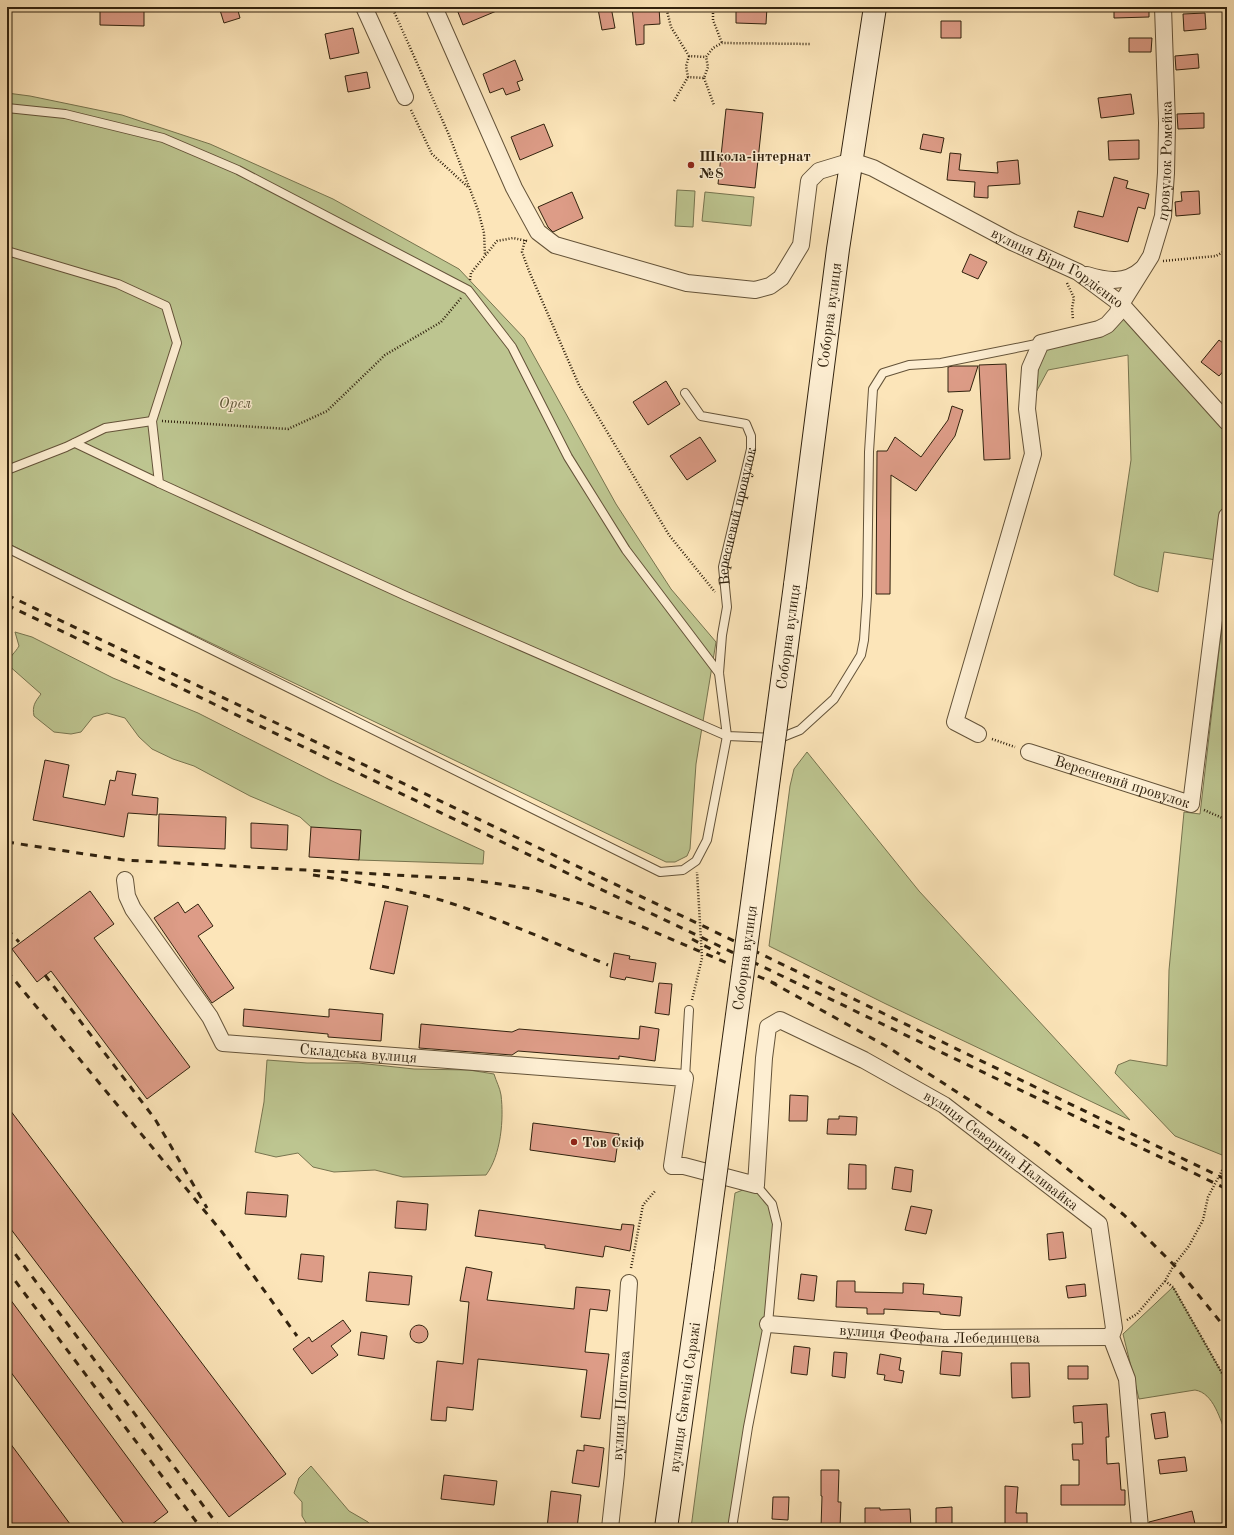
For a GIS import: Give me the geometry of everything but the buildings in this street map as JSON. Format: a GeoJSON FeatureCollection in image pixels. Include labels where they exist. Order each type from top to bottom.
{"type":"FeatureCollection","features":[{"type":"Feature","properties":{"kind":"main road","name":"Соборна вулиця"},"geometry":{"type":"LineString","coordinates":[[703,1266],[818,412],[838,249],[875,7]]}},
{"type":"Feature","properties":{"kind":"main road","name":"вулиця Євгенія Саражі"},"geometry":{"type":"LineString","coordinates":[[666,1528],[703,1266]]}},
{"type":"Feature","properties":{"kind":"street"},"geometry":{"type":"LineString","coordinates":[[364,7],[405,97]]}},
{"type":"Feature","properties":{"kind":"street"},"geometry":{"type":"LineString","coordinates":[[434,7],[514,188],[538,232],[555,245],[687,283],[755,290],[770,286],[781,278],[801,245],[809,181],[819,171],[852,161]]}},
{"type":"Feature","properties":{"kind":"street","name":"провулок Ромейка"},"geometry":{"type":"LineString","coordinates":[[1041,343],[1099,329],[1107,325],[1117,314],[1121,304],[1151,256],[1164,216],[1167,123],[1163,7]]}},
{"type":"Feature","properties":{"kind":"street","name":"вулиця Віри Гордієнко"},"geometry":{"type":"LineString","coordinates":[[852,161],[873,168],[1012,242],[1078,272],[1121,304],[1227,422]]}},
{"type":"Feature","properties":{"kind":"street"},"geometry":{"type":"LineString","coordinates":[[1078,272],[1098,279],[1115,281],[1137,274],[1145,265]]}},
{"type":"Feature","properties":{"kind":"street"},"geometry":{"type":"LineString","coordinates":[[978,734],[955,722],[1033,454],[1027,409],[1030,368],[1041,343]]}},
{"type":"Feature","properties":{"kind":"street","name":"Вересневий провулок"},"geometry":{"type":"LineString","coordinates":[[1029,752],[1191,804],[1227,516]]}},
{"type":"Feature","properties":{"kind":"street","name":"Складська вулиця"},"geometry":{"type":"LineString","coordinates":[[125,880],[127,896],[133,909],[210,1017],[223,1043],[685,1078]]}},
{"type":"Feature","properties":{"kind":"street","name":"вулиця Северина Наливайка"},"geometry":{"type":"LineString","coordinates":[[756,1185],[764,1058],[768,1027],[780,1020],[864,1060],[944,1105],[1099,1224],[1113,1332],[1126,1379],[1140,1528]]}},
{"type":"Feature","properties":{"kind":"street"},"geometry":{"type":"LineString","coordinates":[[685,1078],[672,1166],[684,1166],[756,1185]]}},
{"type":"Feature","properties":{"kind":"street","name":"вулиця Поштова"},"geometry":{"type":"LineString","coordinates":[[610,1528],[616,1474],[629,1283]]}},
{"type":"Feature","properties":{"kind":"street","name":"вулиця Феофана Лебединцева"},"geometry":{"type":"LineString","coordinates":[[768,1324],[943,1338],[1113,1332]]}},
{"type":"Feature","properties":{"kind":"lane"},"geometry":{"type":"LineString","coordinates":[[7,108],[66,114],[163,138],[238,170],[468,290],[512,347],[568,457],[626,550],[719,673]]}},
{"type":"Feature","properties":{"kind":"lane"},"geometry":{"type":"LineString","coordinates":[[7,251],[118,284],[166,306],[177,343],[152,421],[159,483]]}},
{"type":"Feature","properties":{"kind":"lane"},"geometry":{"type":"LineString","coordinates":[[75,443],[406,596],[727,736],[780,738],[800,730],[834,699],[861,655],[864,640],[867,596],[869,452],[873,389],[883,373],[909,365],[941,363],[1041,343]]}},
{"type":"Feature","properties":{"kind":"lane","name":"Вересневий провулок"},"geometry":{"type":"LineString","coordinates":[[685,393],[701,416],[746,424],[751,436],[750,448],[723,567],[726,607],[719,673],[727,736],[707,840],[696,861]]}},
{"type":"Feature","properties":{"kind":"lane"},"geometry":{"type":"LineString","coordinates":[[7,470],[75,443],[105,428],[152,421]]}},
{"type":"Feature","properties":{"kind":"lane"},"geometry":{"type":"LineString","coordinates":[[7,548],[660,872],[683,870],[696,861]]}},
{"type":"Feature","properties":{"kind":"lane"},"geometry":{"type":"LineString","coordinates":[[685,1078],[689,1010]]}},
{"type":"Feature","properties":{"kind":"lane"},"geometry":{"type":"LineString","coordinates":[[732,1528],[748,1427],[768,1324],[778,1224],[772,1204],[756,1185]]}},
{"type":"Feature","properties":{"kind":"path"},"geometry":{"type":"LineString","coordinates":[[392,7],[450,135],[484,233],[485,255]]}},
{"type":"Feature","properties":{"kind":"path"},"geometry":{"type":"LineString","coordinates":[[666,7],[671,27],[688,56],[686,66],[688,77],[674,101]]}},
{"type":"Feature","properties":{"kind":"path"},"geometry":{"type":"LineString","coordinates":[[713,7],[713,20],[722,43]]}},
{"type":"Feature","properties":{"kind":"path"},"geometry":{"type":"LineString","coordinates":[[714,105],[704,78],[708,67],[706,57],[712,48],[722,43],[811,44]]}},
{"type":"Feature","properties":{"kind":"path"},"geometry":{"type":"LineString","coordinates":[[688,56],[706,57]]}},
{"type":"Feature","properties":{"kind":"path"},"geometry":{"type":"LineString","coordinates":[[688,77],[704,78]]}},
{"type":"Feature","properties":{"kind":"path"},"geometry":{"type":"LineString","coordinates":[[405,97],[432,154],[469,189]]}},
{"type":"Feature","properties":{"kind":"path"},"geometry":{"type":"LineString","coordinates":[[152,421],[195,422],[288,428],[327,411],[385,355],[441,322],[468,290],[472,273],[497,241],[513,238],[555,245]]}},
{"type":"Feature","properties":{"kind":"path"},"geometry":{"type":"LineString","coordinates":[[525,240],[522,252],[524,258],[579,385],[669,535],[726,607]]}},
{"type":"Feature","properties":{"kind":"path"},"geometry":{"type":"LineString","coordinates":[[1145,265],[1216,256],[1227,250]]}},
{"type":"Feature","properties":{"kind":"path"},"geometry":{"type":"LineString","coordinates":[[1059,263],[1074,298],[1072,308],[1074,317],[1071,335]]}},
{"type":"Feature","properties":{"kind":"path"},"geometry":{"type":"LineString","coordinates":[[978,734],[1029,752]]}},
{"type":"Feature","properties":{"kind":"path"},"geometry":{"type":"LineString","coordinates":[[1191,804],[1227,820]]}},
{"type":"Feature","properties":{"kind":"path"},"geometry":{"type":"LineString","coordinates":[[689,1010],[702,958],[696,861]]}},
{"type":"Feature","properties":{"kind":"path"},"geometry":{"type":"LineString","coordinates":[[1113,1332],[1137,1314],[1165,1281],[1174,1265],[1190,1246],[1203,1220],[1208,1196],[1227,1161]]}},
{"type":"Feature","properties":{"kind":"path"},"geometry":{"type":"LineString","coordinates":[[629,1283],[643,1205],[656,1190]]}},
{"type":"Feature","properties":{"kind":"path"},"geometry":{"type":"LineString","coordinates":[[1165,1281],[1174,1287],[1227,1382]]}},
{"type":"Feature","properties":{"kind":"green space","name":"Орел"},"geometry":{"type":"Polygon","coordinates":[[[7,93],[30,96],[122,115],[210,144],[333,199],[459,269],[524,338],[616,504],[671,589],[716,642],[696,764],[690,849],[687,856],[675,862],[666,862],[130,604],[7,543],[7,93]]]}},
{"type":"Feature","properties":{"kind":"green space"},"geometry":{"type":"Polygon","coordinates":[[[677,190],[695,191],[693,227],[675,226],[677,190]]]}},
{"type":"Feature","properties":{"kind":"green space"},"geometry":{"type":"Polygon","coordinates":[[[705,192],[754,197],[751,226],[702,221],[705,192]]]}},
{"type":"Feature","properties":{"kind":"green space"},"geometry":{"type":"Polygon","coordinates":[[[1119,308],[1227,422],[1227,516],[1223,561],[1164,552],[1158,592],[1138,586],[1114,575],[1131,460],[1128,355],[1048,370],[1027,409],[1041,343],[1099,329],[1119,308]]]}},
{"type":"Feature","properties":{"kind":"green space"},"geometry":{"type":"Polygon","coordinates":[[[1227,582],[1227,1157],[1175,1136],[1115,1073],[1118,1065],[1130,1060],[1167,1066],[1169,970],[1184,812],[1200,814],[1227,582]]]}},
{"type":"Feature","properties":{"kind":"green space"},"geometry":{"type":"Polygon","coordinates":[[[15,632],[32,637],[113,678],[198,713],[330,780],[484,851],[483,864],[359,860],[311,827],[300,817],[250,796],[194,766],[173,759],[152,749],[139,737],[125,718],[107,713],[93,717],[81,732],[71,734],[54,732],[34,716],[34,704],[41,694],[7,664],[19,646],[15,632]]]}},
{"type":"Feature","properties":{"kind":"green space"},"geometry":{"type":"Polygon","coordinates":[[[807,752],[919,891],[1130,1120],[886,1004],[769,946],[790,786],[794,769],[807,752]]]}},
{"type":"Feature","properties":{"kind":"green space"},"geometry":{"type":"Polygon","coordinates":[[[267,1060],[307,1063],[358,1063],[414,1069],[469,1070],[494,1074],[500,1092],[502,1105],[502,1126],[498,1147],[491,1167],[486,1175],[403,1177],[375,1170],[334,1172],[313,1167],[298,1153],[276,1157],[255,1152],[264,1102],[267,1060]]]}},
{"type":"Feature","properties":{"kind":"green space"},"geometry":{"type":"Polygon","coordinates":[[[756,1185],[772,1204],[777,1224],[768,1324],[732,1528],[691,1528],[735,1193],[756,1185]]]}},
{"type":"Feature","properties":{"kind":"green space"},"geometry":{"type":"Polygon","coordinates":[[[1173,1287],[1227,1382],[1227,1436],[1216,1408],[1202,1392],[1195,1390],[1139,1399],[1123,1334],[1173,1287]]]}},
{"type":"Feature","properties":{"kind":"green space"},"geometry":{"type":"Polygon","coordinates":[[[311,1466],[349,1511],[368,1522],[372,1528],[309,1528],[302,1516],[302,1502],[294,1493],[299,1478],[311,1466]]]}},
{"type":"Feature","properties":{"kind":"railway"},"geometry":{"type":"LineString","coordinates":[[7,595],[701,925],[1227,1180]]}},
{"type":"Feature","properties":{"kind":"railway"},"geometry":{"type":"LineString","coordinates":[[7,605],[1227,1189]]}},
{"type":"Feature","properties":{"kind":"railway"},"geometry":{"type":"LineString","coordinates":[[7,842],[124,860],[467,879],[532,889],[586,905],[636,924],[776,984]]}},
{"type":"Feature","properties":{"kind":"railway"},"geometry":{"type":"LineString","coordinates":[[313,875],[428,896],[506,923],[608,965]]}},
{"type":"Feature","properties":{"kind":"railway"},"geometry":{"type":"LineString","coordinates":[[7,929],[19,942]]}},
{"type":"Feature","properties":{"kind":"railway"},"geometry":{"type":"LineString","coordinates":[[692,939],[720,954]]}},
{"type":"Feature","properties":{"kind":"railway"},"geometry":{"type":"LineString","coordinates":[[7,971],[222,1232],[297,1336]]}},
{"type":"Feature","properties":{"kind":"railway"},"geometry":{"type":"LineString","coordinates":[[45,975],[155,1119],[207,1208]]}},
{"type":"Feature","properties":{"kind":"railway"},"geometry":{"type":"LineString","coordinates":[[771,982],[886,1046],[1037,1144],[1124,1215],[1174,1265],[1227,1330]]}},
{"type":"Feature","properties":{"kind":"railway"},"geometry":{"type":"LineString","coordinates":[[7,1243],[220,1528]]}},
{"type":"Feature","properties":{"kind":"railway"},"geometry":{"type":"LineString","coordinates":[[7,1270],[201,1528]]}},
{"type":"Feature","properties":{"kind":"place","name":"Школа-інтернат №8"},"geometry":{"type":"Point","coordinates":[691,165]}},
{"type":"Feature","properties":{"kind":"place","name":"Тов Скіф"},"geometry":{"type":"Point","coordinates":[574,1142]}}]}
